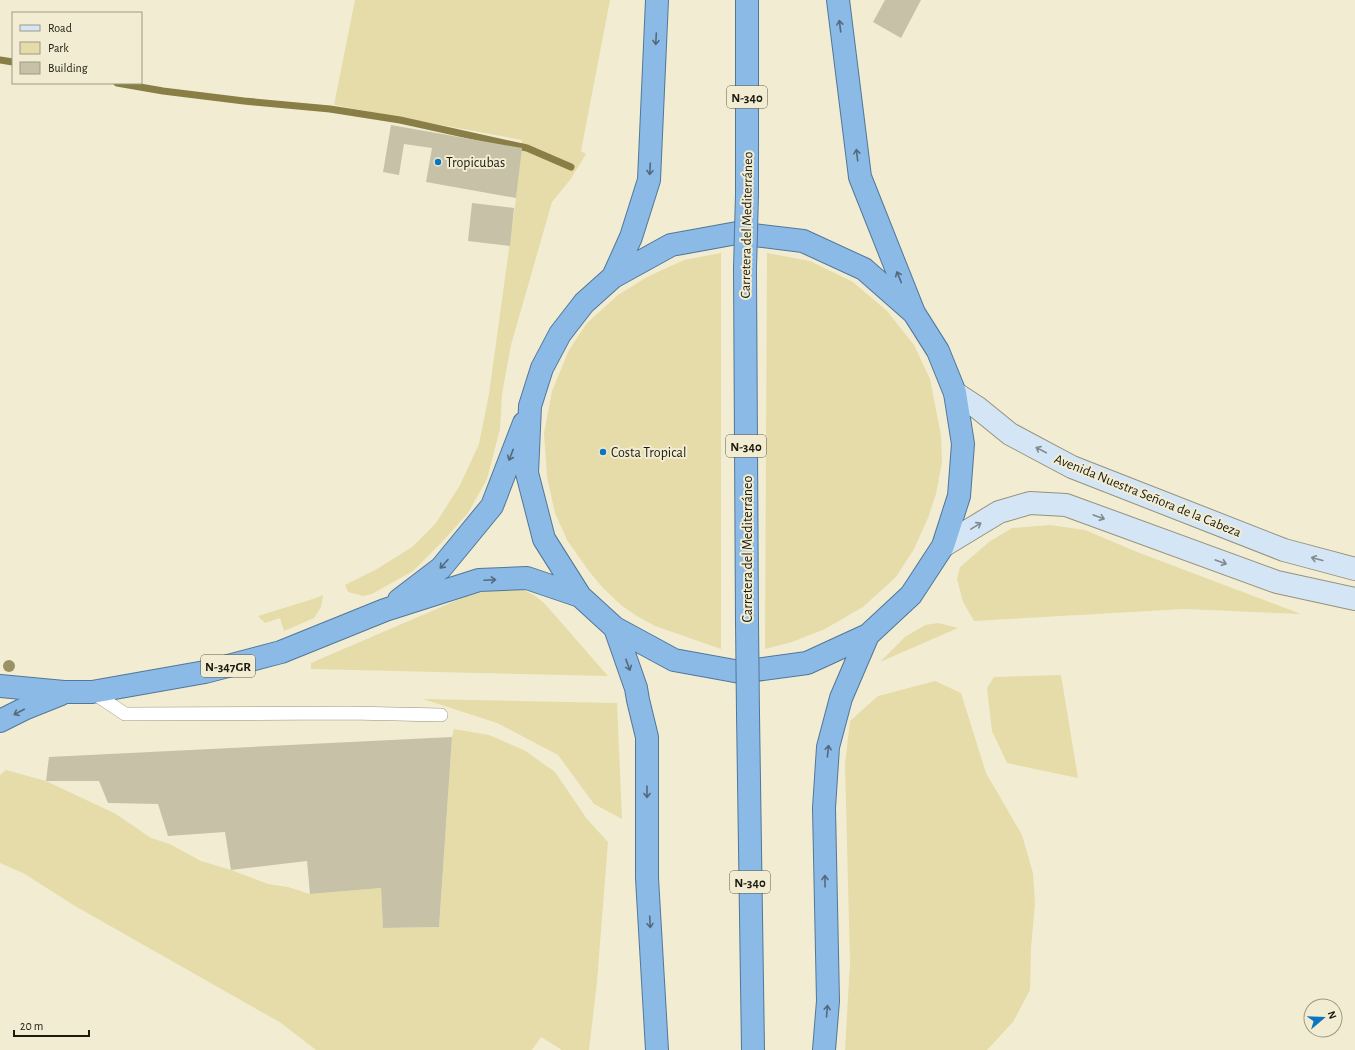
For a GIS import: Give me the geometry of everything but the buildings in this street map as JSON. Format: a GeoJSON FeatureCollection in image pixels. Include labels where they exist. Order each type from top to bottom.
{"type":"FeatureCollection","features":[{"type":"Feature","properties":{"kind":"highway"},"geometry":{"type":"LineString","coordinates":[[612,277],[631,237],[649,180],[658,0]]}},
{"type":"Feature","properties":{"kind":"highway","name":"Carretera del Mediterráneo"},"geometry":{"type":"LineString","coordinates":[[747,0],[747,194],[745,269],[747,622],[753,1050]]}},
{"type":"Feature","properties":{"kind":"highway"},"geometry":{"type":"LineString","coordinates":[[838,0],[860,177],[914,313],[938,351],[955,393],[963,444],[959,496],[943,546],[911,595],[868,635],[807,663],[740,672],[674,660],[615,628],[580,596],[544,539],[527,473],[530,406],[542,368],[560,334],[584,303],[612,277],[671,245],[737,233],[803,241],[864,268],[914,313]]}},
{"type":"Feature","properties":{"kind":"highway","name":"N-347GR"},"geometry":{"type":"LineString","coordinates":[[385,610],[442,568],[492,506],[530,406]]}},
{"type":"Feature","properties":{"kind":"highway","name":"N-347GR"},"geometry":{"type":"LineString","coordinates":[[0,686],[64,692],[92,692],[205,672],[281,652],[385,610],[479,580],[527,578],[580,596]]}},
{"type":"Feature","properties":{"kind":"highway"},"geometry":{"type":"LineString","coordinates":[[615,628],[636,688],[647,737],[647,878],[657,1050]]}},
{"type":"Feature","properties":{"kind":"highway"},"geometry":{"type":"LineString","coordinates":[[824,1050],[828,1001],[824,808],[828,747],[841,698],[868,635]]}},
{"type":"Feature","properties":{"kind":"highway","name":"N-347GR"},"geometry":{"type":"LineString","coordinates":[[0,721],[64,692]]}},
{"type":"Feature","properties":{"kind":"main road","name":"Avenida Nuestra Señora de la Cabeza"},"geometry":{"type":"LineString","coordinates":[[955,393],[978,408],[1010,434],[1072,467],[1284,550],[1355,569]]}},
{"type":"Feature","properties":{"kind":"main road"},"geometry":{"type":"LineString","coordinates":[[943,546],[999,512],[1030,503],[1066,505],[1277,582],[1355,600]]}},
{"type":"Feature","properties":{"kind":"lane"},"geometry":{"type":"LineString","coordinates":[[92,692],[126,714],[350,713],[442,715]]}},
{"type":"Feature","properties":{"kind":"green space"},"geometry":{"type":"Polygon","coordinates":[[[355,0],[610,0],[581,151],[586,154],[570,180],[552,202],[511,345],[502,394],[500,429],[487,479],[468,513],[413,571],[372,594],[363,596],[348,592],[345,585],[377,569],[412,547],[436,523],[460,485],[479,444],[489,394],[516,198],[522,140],[334,105],[355,0]]]}},
{"type":"Feature","properties":{"kind":"green space"},"geometry":{"type":"Polygon","coordinates":[[[721,253],[721,649],[655,626],[637,616],[622,606],[602,587],[588,570],[567,540],[555,513],[547,477],[544,433],[552,391],[569,350],[587,323],[618,295],[647,277],[684,260],[721,253]]]}},
{"type":"Feature","properties":{"kind":"green space"},"geometry":{"type":"Polygon","coordinates":[[[767,253],[810,261],[853,282],[887,311],[914,345],[930,379],[941,435],[942,462],[936,494],[928,518],[914,549],[896,577],[863,607],[825,629],[792,642],[765,649],[767,253]]]}},
{"type":"Feature","properties":{"kind":"green space"},"geometry":{"type":"Polygon","coordinates":[[[1050,525],[1085,530],[1137,552],[1301,614],[1185,609],[974,621],[963,602],[957,579],[960,567],[989,542],[1012,528],[1050,525]]]}},
{"type":"Feature","properties":{"kind":"green space"},"geometry":{"type":"Polygon","coordinates":[[[519,588],[534,595],[545,604],[608,676],[311,669],[311,663],[462,598],[489,590],[519,588]]]}},
{"type":"Feature","properties":{"kind":"green space"},"geometry":{"type":"Polygon","coordinates":[[[323,595],[321,607],[314,618],[284,631],[280,618],[265,623],[258,616],[316,598],[323,595]]]}},
{"type":"Feature","properties":{"kind":"green space"},"geometry":{"type":"Polygon","coordinates":[[[938,623],[958,628],[880,662],[905,637],[925,625],[938,623]]]}},
{"type":"Feature","properties":{"kind":"green space"},"geometry":{"type":"Polygon","coordinates":[[[1061,675],[1078,778],[1007,763],[992,731],[987,688],[994,677],[1061,675]]]}},
{"type":"Feature","properties":{"kind":"green space"},"geometry":{"type":"Polygon","coordinates":[[[935,681],[961,693],[986,773],[1022,835],[1033,873],[1035,903],[1031,948],[1030,990],[1013,1022],[987,1050],[845,1050],[850,963],[845,764],[850,721],[878,696],[935,681]]]}},
{"type":"Feature","properties":{"kind":"green space"},"geometry":{"type":"Polygon","coordinates":[[[423,699],[617,703],[622,819],[594,804],[558,755],[497,723],[423,699]]]}},
{"type":"Feature","properties":{"kind":"green space"},"geometry":{"type":"Polygon","coordinates":[[[454,729],[489,735],[524,750],[555,772],[587,819],[608,842],[597,982],[589,1050],[562,1050],[541,1037],[532,1050],[316,1050],[281,1023],[75,906],[23,873],[0,863],[0,775],[6,770],[46,781],[116,814],[151,838],[170,844],[201,861],[231,870],[268,884],[288,887],[310,894],[381,888],[383,928],[439,927],[452,737],[454,729]]]}},
{"type":"Feature","properties":{"kind":"waterway"},"geometry":{"type":"LineString","coordinates":[[0,60],[12,62]]}},
{"type":"Feature","properties":{"kind":"waterway"},"geometry":{"type":"LineString","coordinates":[[123,84],[163,91],[244,101],[330,109],[400,120],[527,148],[571,167]]}},
{"type":"Feature","properties":{"kind":"place","name":"Tropicubas"},"geometry":{"type":"Point","coordinates":[438,162]}},
{"type":"Feature","properties":{"kind":"place","name":"Costa Tropical"},"geometry":{"type":"Point","coordinates":[603,452]}}]}
